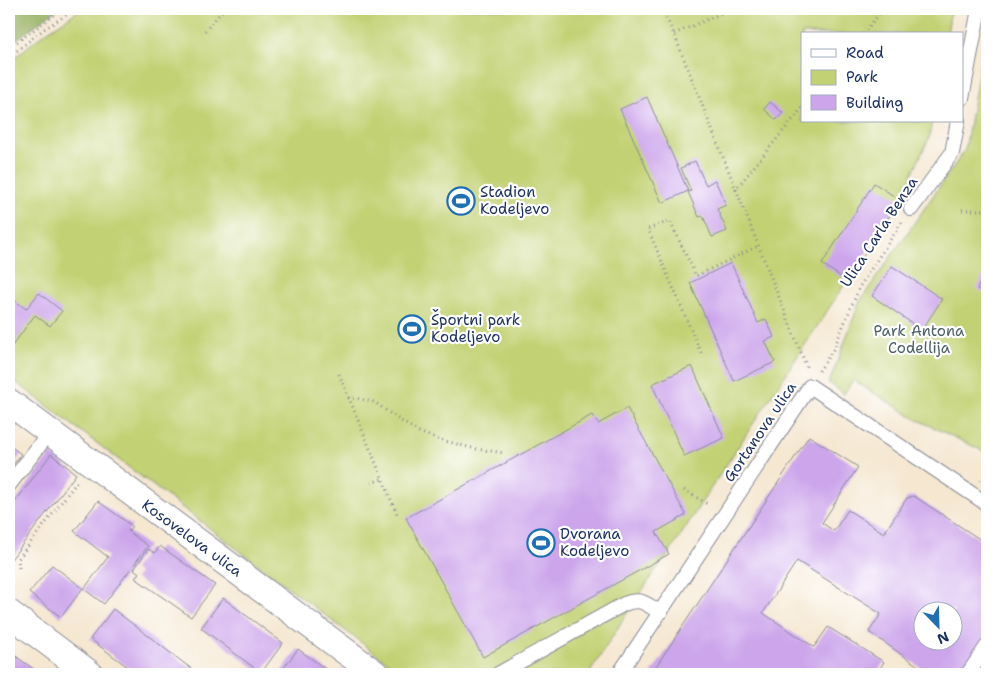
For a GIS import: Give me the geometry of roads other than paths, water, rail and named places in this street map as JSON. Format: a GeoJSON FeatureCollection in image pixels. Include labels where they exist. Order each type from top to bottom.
{"type":"FeatureCollection","features":[{"type":"Feature","properties":{"kind":"street","name":"Kosovelova ulica"},"geometry":{"type":"LineString","coordinates":[[9,402],[376,674]]}},
{"type":"Feature","properties":{"kind":"street"},"geometry":{"type":"LineString","coordinates":[[9,614],[90,674]]}},
{"type":"Feature","properties":{"kind":"lane"},"geometry":{"type":"LineString","coordinates":[[964,88],[979,9]]}},
{"type":"Feature","properties":{"kind":"lane","name":"Ulica Carla Benza"},"geometry":{"type":"LineString","coordinates":[[911,209],[952,154],[958,122]]}},
{"type":"Feature","properties":{"kind":"lane","name":"Gortanova ulica"},"geometry":{"type":"LineString","coordinates":[[620,674],[811,384],[987,504]]}},
{"type":"Feature","properties":{"kind":"lane"},"geometry":{"type":"LineString","coordinates":[[9,485],[49,433]]}},
{"type":"Feature","properties":{"kind":"lane"},"geometry":{"type":"LineString","coordinates":[[498,674],[614,609],[633,601],[641,601],[660,612]]}},
{"type":"Feature","properties":{"kind":"lane"},"geometry":{"type":"LineString","coordinates":[[968,674],[987,646]]}},
{"type":"Feature","properties":{"kind":"place","name":"Stadion Kodeljevo"},"geometry":{"type":"Point","coordinates":[461,201]}},
{"type":"Feature","properties":{"kind":"place","name":"Športni park Kodeljevo"},"geometry":{"type":"Point","coordinates":[412,329]}},
{"type":"Feature","properties":{"kind":"place","name":"Dvorana Kodeljevo"},"geometry":{"type":"Point","coordinates":[541,543]}},
{"type":"Feature","properties":{"kind":"park label","name":"Park Antona Codellija"},"geometry":{"type":"Point","coordinates":[919,340]}}]}
